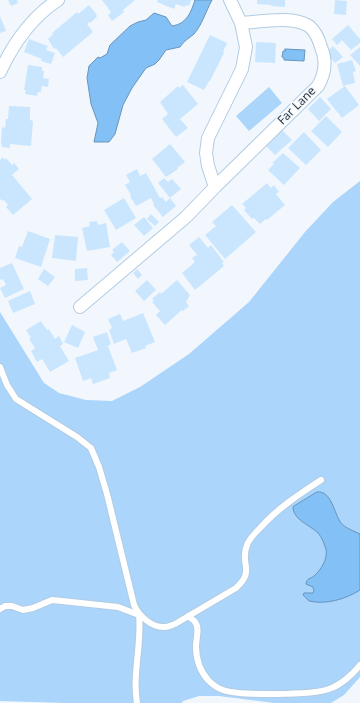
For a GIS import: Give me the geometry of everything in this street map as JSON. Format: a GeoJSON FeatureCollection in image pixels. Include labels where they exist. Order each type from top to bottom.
{"type":"FeatureCollection","features":[{"type":"Feature","properties":{"kind":"street"},"geometry":{"type":"LineString","coordinates":[[0,72],[3,60],[32,22],[58,0]]}},
{"type":"Feature","properties":{"kind":"street"},"geometry":{"type":"LineString","coordinates":[[216,187],[208,166],[206,153],[208,138],[242,69],[246,47],[241,23],[230,0]]}},
{"type":"Feature","properties":{"kind":"street","name":"Far Lane"},"geometry":{"type":"LineString","coordinates":[[80,308],[186,217],[318,86],[323,76],[325,66],[322,50],[316,35],[310,27],[299,22],[284,20],[241,23]]}},
{"type":"Feature","properties":{"kind":"lane"},"geometry":{"type":"LineString","coordinates":[[0,367],[7,385],[16,399],[77,437],[91,448],[99,467],[134,605],[140,615],[141,629],[136,681],[137,703]]}},
{"type":"Feature","properties":{"kind":"lane"},"geometry":{"type":"LineString","coordinates":[[0,609],[5,606],[12,606],[23,610],[33,608],[52,600],[62,600],[118,607],[140,615],[160,627],[166,627],[188,616],[244,582],[247,573],[245,551],[250,539],[284,504],[321,480]]}},
{"type":"Feature","properties":{"kind":"lane"},"geometry":{"type":"LineString","coordinates":[[188,616],[196,622],[196,646],[199,665],[209,681],[216,687],[223,690],[254,693],[309,693],[324,691],[340,684],[360,665]]}},
{"type":"Feature","properties":{"kind":"shaded area"},"geometry":{"type":"Polygon","coordinates":[[[195,0],[212,0],[197,30],[180,47],[166,50],[155,64],[146,68],[132,88],[123,105],[115,134],[109,142],[94,142],[98,123],[91,104],[87,78],[89,66],[98,57],[100,58],[107,54],[110,45],[130,26],[146,20],[154,13],[166,17],[172,26],[177,25],[188,17],[195,0]]]}},
{"type":"Feature","properties":{"kind":"shaded area"},"geometry":{"type":"Polygon","coordinates":[[[285,49],[305,50],[304,61],[284,60],[282,57],[285,49]]]}},
{"type":"Feature","properties":{"kind":"shaded area"},"geometry":{"type":"Polygon","coordinates":[[[269,87],[282,103],[249,131],[236,116],[269,87]]]}},
{"type":"Feature","properties":{"kind":"shaded area"},"geometry":{"type":"Polygon","coordinates":[[[360,181],[360,677],[344,695],[331,703],[274,703],[219,696],[199,696],[183,701],[182,703],[65,703],[0,701],[0,312],[44,383],[59,393],[86,400],[112,401],[140,387],[189,354],[249,302],[305,232],[333,202],[360,181]]]}},
{"type":"Feature","properties":{"kind":"shaded area"},"geometry":{"type":"Polygon","coordinates":[[[317,492],[322,492],[326,495],[332,503],[343,525],[360,534],[360,590],[349,596],[329,602],[309,601],[303,595],[304,593],[313,593],[314,591],[313,587],[306,584],[306,582],[317,574],[325,560],[326,549],[319,535],[315,530],[299,519],[294,512],[293,507],[317,492]]]}},
{"type":"Feature","properties":{"kind":"building"},"geometry":{"type":"Polygon","coordinates":[[[8,0],[17,0],[18,3],[11,6],[8,0]]]}},
{"type":"Feature","properties":{"kind":"building"},"geometry":{"type":"Polygon","coordinates":[[[102,0],[135,0],[123,10],[124,12],[112,21],[108,15],[111,12],[102,0]]]}},
{"type":"Feature","properties":{"kind":"building"},"geometry":{"type":"Polygon","coordinates":[[[158,0],[191,0],[189,6],[186,5],[185,7],[176,4],[174,9],[157,2],[158,0]]]}},
{"type":"Feature","properties":{"kind":"building"},"geometry":{"type":"Polygon","coordinates":[[[257,0],[285,0],[285,7],[257,4],[257,0]]]}},
{"type":"Feature","properties":{"kind":"building"},"geometry":{"type":"Polygon","coordinates":[[[335,0],[347,1],[346,15],[334,14],[335,0]]]}},
{"type":"Feature","properties":{"kind":"building"},"geometry":{"type":"Polygon","coordinates":[[[89,5],[97,15],[97,17],[87,24],[93,32],[63,57],[56,48],[54,49],[48,39],[53,34],[52,33],[77,12],[78,14],[89,5]]]}},
{"type":"Feature","properties":{"kind":"building"},"geometry":{"type":"Polygon","coordinates":[[[0,16],[6,31],[0,33],[0,16]]]}},
{"type":"Feature","properties":{"kind":"building"},"geometry":{"type":"Polygon","coordinates":[[[348,25],[360,39],[360,43],[351,50],[342,40],[337,45],[332,39],[348,25]]]}},
{"type":"Feature","properties":{"kind":"building"},"geometry":{"type":"Polygon","coordinates":[[[210,35],[227,43],[223,52],[224,53],[204,90],[187,82],[210,35]]]}},
{"type":"Feature","properties":{"kind":"building"},"geometry":{"type":"Polygon","coordinates":[[[29,39],[48,46],[46,50],[55,53],[51,64],[41,61],[42,59],[24,52],[29,39]]]}},
{"type":"Feature","properties":{"kind":"building"},"geometry":{"type":"Polygon","coordinates":[[[256,42],[276,43],[275,63],[255,62],[256,42]]]}},
{"type":"Feature","properties":{"kind":"building"},"geometry":{"type":"Polygon","coordinates":[[[333,46],[343,57],[335,63],[326,53],[333,46]]]}},
{"type":"Feature","properties":{"kind":"building"},"geometry":{"type":"Polygon","coordinates":[[[360,47],[360,66],[350,55],[360,47]]]}},
{"type":"Feature","properties":{"kind":"building"},"geometry":{"type":"Polygon","coordinates":[[[352,60],[356,71],[353,72],[355,83],[343,86],[337,64],[352,60]]]}},
{"type":"Feature","properties":{"kind":"building"},"geometry":{"type":"Polygon","coordinates":[[[28,65],[42,67],[42,71],[44,71],[43,78],[49,79],[48,87],[42,86],[41,92],[38,92],[37,96],[25,94],[26,90],[24,90],[28,65]]]}},
{"type":"Feature","properties":{"kind":"building"},"geometry":{"type":"Polygon","coordinates":[[[183,85],[198,104],[180,119],[188,128],[176,137],[162,119],[168,114],[160,102],[178,86],[179,88],[183,85]]]}},
{"type":"Feature","properties":{"kind":"building"},"geometry":{"type":"Polygon","coordinates":[[[345,86],[359,105],[342,118],[327,99],[345,86]]]}},
{"type":"Feature","properties":{"kind":"building"},"geometry":{"type":"Polygon","coordinates":[[[320,97],[331,109],[319,121],[308,109],[320,97]]]}},
{"type":"Feature","properties":{"kind":"building"},"geometry":{"type":"Polygon","coordinates":[[[9,106],[30,107],[30,120],[33,121],[31,146],[10,144],[10,148],[2,147],[2,127],[5,128],[6,119],[8,119],[9,106]]]}},
{"type":"Feature","properties":{"kind":"building"},"geometry":{"type":"Polygon","coordinates":[[[326,116],[342,132],[328,147],[311,131],[326,116]]]}},
{"type":"Feature","properties":{"kind":"building"},"geometry":{"type":"Polygon","coordinates":[[[282,130],[292,140],[275,155],[265,145],[282,130]]]}},
{"type":"Feature","properties":{"kind":"building"},"geometry":{"type":"Polygon","coordinates":[[[304,132],[321,150],[306,165],[288,148],[304,132]]]}},
{"type":"Feature","properties":{"kind":"building"},"geometry":{"type":"Polygon","coordinates":[[[170,144],[185,162],[166,177],[152,159],[170,144]]]}},
{"type":"Feature","properties":{"kind":"building"},"geometry":{"type":"Polygon","coordinates":[[[283,153],[300,168],[284,185],[268,170],[274,164],[272,163],[283,153]]]}},
{"type":"Feature","properties":{"kind":"building"},"geometry":{"type":"Polygon","coordinates":[[[3,157],[5,160],[6,158],[12,165],[14,163],[19,169],[12,175],[32,199],[13,215],[6,207],[8,205],[4,200],[3,201],[0,199],[0,160],[3,157]]]}},
{"type":"Feature","properties":{"kind":"building"},"geometry":{"type":"Polygon","coordinates":[[[137,169],[140,176],[146,173],[160,198],[162,197],[166,202],[170,198],[176,206],[163,217],[153,205],[154,204],[151,198],[136,206],[130,196],[131,195],[125,185],[130,182],[126,175],[137,169]]]}},
{"type":"Feature","properties":{"kind":"building"},"geometry":{"type":"Polygon","coordinates":[[[164,178],[168,182],[172,179],[181,189],[170,198],[158,183],[164,178]]]}},
{"type":"Feature","properties":{"kind":"building"},"geometry":{"type":"Polygon","coordinates":[[[267,183],[271,188],[274,185],[279,192],[276,194],[285,205],[260,224],[254,218],[252,219],[244,210],[246,208],[242,204],[267,183]]]}},
{"type":"Feature","properties":{"kind":"building"},"geometry":{"type":"Polygon","coordinates":[[[124,198],[136,218],[116,230],[104,210],[124,198]]]}},
{"type":"Feature","properties":{"kind":"building"},"geometry":{"type":"Polygon","coordinates":[[[232,205],[256,232],[225,259],[205,235],[216,226],[212,222],[232,205]]]}},
{"type":"Feature","properties":{"kind":"building"},"geometry":{"type":"Polygon","coordinates":[[[151,214],[159,222],[155,226],[147,219],[151,214]]]}},
{"type":"Feature","properties":{"kind":"building"},"geometry":{"type":"Polygon","coordinates":[[[144,217],[153,228],[144,236],[134,225],[144,217]]]}},
{"type":"Feature","properties":{"kind":"building"},"geometry":{"type":"Polygon","coordinates":[[[97,221],[98,225],[106,223],[110,247],[87,251],[82,228],[90,226],[89,222],[97,221]]]}},
{"type":"Feature","properties":{"kind":"building"},"geometry":{"type":"Polygon","coordinates":[[[28,231],[50,239],[41,267],[15,258],[19,246],[22,247],[28,231]]]}},
{"type":"Feature","properties":{"kind":"building"},"geometry":{"type":"Polygon","coordinates":[[[55,235],[78,237],[76,261],[52,258],[55,235]]]}},
{"type":"Feature","properties":{"kind":"building"},"geometry":{"type":"Polygon","coordinates":[[[199,237],[208,248],[211,245],[224,262],[222,263],[224,266],[195,290],[182,273],[195,262],[192,258],[197,255],[189,245],[199,237]]]}},
{"type":"Feature","properties":{"kind":"building"},"geometry":{"type":"Polygon","coordinates":[[[122,242],[130,251],[117,262],[111,255],[114,252],[112,250],[122,242]]]}},
{"type":"Feature","properties":{"kind":"building"},"geometry":{"type":"Polygon","coordinates":[[[12,263],[24,289],[5,298],[0,288],[6,285],[3,279],[0,280],[0,268],[12,263]]]}},
{"type":"Feature","properties":{"kind":"building"},"geometry":{"type":"Polygon","coordinates":[[[87,268],[88,280],[75,281],[75,269],[87,268]]]}},
{"type":"Feature","properties":{"kind":"building"},"geometry":{"type":"Polygon","coordinates":[[[44,269],[55,277],[48,286],[38,279],[44,269]]]}},
{"type":"Feature","properties":{"kind":"building"},"geometry":{"type":"Polygon","coordinates":[[[137,269],[142,275],[138,279],[133,273],[137,269]]]}},
{"type":"Feature","properties":{"kind":"building"},"geometry":{"type":"Polygon","coordinates":[[[147,280],[156,290],[144,301],[135,291],[147,280]]]}},
{"type":"Feature","properties":{"kind":"building"},"geometry":{"type":"Polygon","coordinates":[[[177,280],[190,295],[186,302],[189,306],[183,311],[182,310],[165,325],[156,315],[160,311],[152,302],[154,301],[152,299],[160,292],[161,294],[177,280]]]}},
{"type":"Feature","properties":{"kind":"building"},"geometry":{"type":"Polygon","coordinates":[[[30,291],[35,304],[13,313],[8,301],[30,291]]]}},
{"type":"Feature","properties":{"kind":"building"},"geometry":{"type":"Polygon","coordinates":[[[143,313],[155,342],[145,346],[146,348],[132,353],[126,339],[114,344],[109,330],[112,328],[108,319],[120,314],[123,321],[143,313]]]}},
{"type":"Feature","properties":{"kind":"building"},"geometry":{"type":"Polygon","coordinates":[[[41,321],[47,330],[49,329],[55,339],[59,336],[63,344],[60,346],[69,361],[50,372],[42,359],[37,362],[31,351],[35,348],[29,339],[31,338],[26,330],[41,321]]]}},
{"type":"Feature","properties":{"kind":"building"},"geometry":{"type":"Polygon","coordinates":[[[72,325],[85,332],[78,348],[64,342],[72,325]]]}},
{"type":"Feature","properties":{"kind":"building"},"geometry":{"type":"Polygon","coordinates":[[[107,332],[111,344],[108,346],[117,370],[109,373],[110,378],[93,384],[91,378],[83,381],[75,358],[98,350],[93,337],[107,332]]]}}]}
